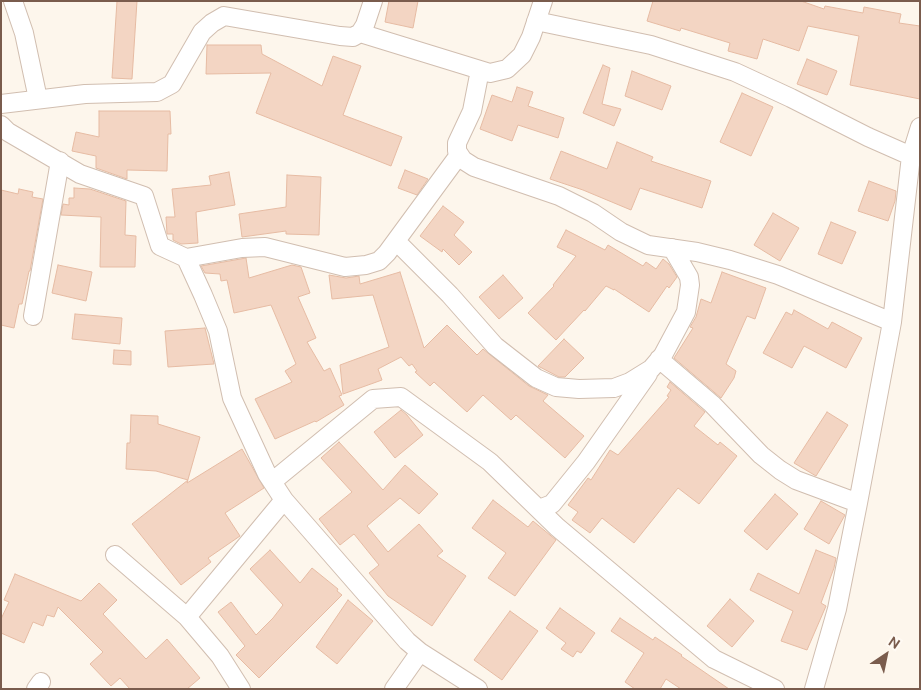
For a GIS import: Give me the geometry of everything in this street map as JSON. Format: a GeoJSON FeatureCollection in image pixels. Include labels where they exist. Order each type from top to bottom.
{"type":"FeatureCollection","features":[{"type":"Feature","properties":{"kind":"street"},"geometry":{"type":"LineString","coordinates":[[13,1],[24,33],[38,99]]}},
{"type":"Feature","properties":{"kind":"street"},"geometry":{"type":"LineString","coordinates":[[1,104],[85,94],[157,92],[172,84],[202,32],[224,16],[353,37],[360,33],[366,25],[373,1]]}},
{"type":"Feature","properties":{"kind":"street"},"geometry":{"type":"LineString","coordinates":[[360,33],[490,74],[507,69],[522,55],[531,37],[543,1]]}},
{"type":"Feature","properties":{"kind":"street"},"geometry":{"type":"LineString","coordinates":[[536,21],[651,45],[735,72],[911,156]]}},
{"type":"Feature","properties":{"kind":"street"},"geometry":{"type":"LineString","coordinates":[[480,70],[472,112],[457,143],[459,155],[474,167],[559,196],[593,213],[621,232],[648,245],[697,252],[730,260],[778,276],[892,322]]}},
{"type":"Feature","properties":{"kind":"street"},"geometry":{"type":"LineString","coordinates":[[814,689],[837,609],[858,503],[892,322],[911,156],[920,127]]}},
{"type":"Feature","properties":{"kind":"street"},"geometry":{"type":"LineString","coordinates":[[3,134],[60,161],[80,174],[144,196],[160,246],[186,258],[242,248],[265,247],[345,266],[366,265],[379,260],[396,241],[459,155]]}},
{"type":"Feature","properties":{"kind":"street"},"geometry":{"type":"LineString","coordinates":[[34,316],[60,161]]}},
{"type":"Feature","properties":{"kind":"street"},"geometry":{"type":"LineString","coordinates":[[396,241],[450,295],[495,346],[536,378],[556,387],[579,389],[614,388],[630,382],[655,364]]}},
{"type":"Feature","properties":{"kind":"street"},"geometry":{"type":"LineString","coordinates":[[540,509],[552,504],[615,423],[655,364],[686,312],[690,285],[689,277],[672,248]]}},
{"type":"Feature","properties":{"kind":"street"},"geometry":{"type":"LineString","coordinates":[[186,258],[218,331],[232,398],[267,474],[284,500],[407,641],[420,652],[478,689]]}},
{"type":"Feature","properties":{"kind":"street"},"geometry":{"type":"LineString","coordinates":[[655,364],[707,399],[761,454],[780,470],[796,480],[858,503]]}},
{"type":"Feature","properties":{"kind":"street"},"geometry":{"type":"LineString","coordinates":[[273,481],[373,399],[400,397],[490,462],[653,609],[714,659],[775,689]]}},
{"type":"Feature","properties":{"kind":"street"},"geometry":{"type":"LineString","coordinates":[[187,617],[284,500]]}},
{"type":"Feature","properties":{"kind":"street"},"geometry":{"type":"LineString","coordinates":[[115,555],[187,617],[220,656],[241,689]]}},
{"type":"Feature","properties":{"kind":"street"},"geometry":{"type":"LineString","coordinates":[[394,689],[420,652]]}},
{"type":"Feature","properties":{"kind":"building"},"geometry":{"type":"Polygon","coordinates":[[[117,1],[137,1],[132,79],[112,78],[117,1]]]}},
{"type":"Feature","properties":{"kind":"building"},"geometry":{"type":"Polygon","coordinates":[[[389,1],[418,1],[413,28],[385,22],[389,1]]]}},
{"type":"Feature","properties":{"kind":"building"},"geometry":{"type":"Polygon","coordinates":[[[653,1],[801,1],[824,9],[825,6],[863,13],[864,7],[901,14],[899,23],[920,26],[920,99],[850,85],[859,36],[808,26],[799,51],[763,39],[757,59],[728,51],[730,43],[681,28],[680,31],[647,21],[653,1]]]}},
{"type":"Feature","properties":{"kind":"building"},"geometry":{"type":"Polygon","coordinates":[[[207,45],[261,45],[262,54],[322,86],[333,56],[361,66],[343,115],[402,137],[391,166],[256,113],[271,73],[206,74],[207,45]]]}},
{"type":"Feature","properties":{"kind":"building"},"geometry":{"type":"Polygon","coordinates":[[[807,59],[837,71],[827,95],[797,84],[807,59]]]}},
{"type":"Feature","properties":{"kind":"building"},"geometry":{"type":"Polygon","coordinates":[[[603,65],[610,68],[602,104],[621,109],[614,126],[583,113],[603,65]]]}},
{"type":"Feature","properties":{"kind":"building"},"geometry":{"type":"Polygon","coordinates":[[[632,71],[671,86],[662,110],[625,96],[632,71]]]}},
{"type":"Feature","properties":{"kind":"building"},"geometry":{"type":"Polygon","coordinates":[[[517,87],[533,92],[528,106],[564,118],[558,138],[518,125],[512,141],[480,129],[492,95],[512,102],[517,87]]]}},
{"type":"Feature","properties":{"kind":"building"},"geometry":{"type":"Polygon","coordinates":[[[742,93],[773,107],[751,156],[720,142],[742,93]]]}},
{"type":"Feature","properties":{"kind":"building"},"geometry":{"type":"Polygon","coordinates":[[[99,111],[170,111],[171,134],[168,134],[167,171],[127,170],[127,179],[96,168],[96,156],[72,151],[76,132],[99,137],[99,111]]]}},
{"type":"Feature","properties":{"kind":"building"},"geometry":{"type":"Polygon","coordinates":[[[617,142],[653,157],[651,161],[711,181],[702,208],[640,188],[631,210],[583,190],[550,179],[561,151],[607,169],[617,142]]]}},
{"type":"Feature","properties":{"kind":"building"},"geometry":{"type":"Polygon","coordinates":[[[405,170],[428,179],[417,195],[398,188],[405,170]]]}},
{"type":"Feature","properties":{"kind":"building"},"geometry":{"type":"Polygon","coordinates":[[[229,172],[235,205],[196,212],[198,243],[181,244],[173,240],[173,234],[167,234],[166,217],[175,217],[172,189],[211,185],[209,176],[229,172]]]}},
{"type":"Feature","properties":{"kind":"building"},"geometry":{"type":"Polygon","coordinates":[[[287,175],[321,177],[319,235],[286,234],[286,231],[242,237],[239,214],[286,207],[287,175]]]}},
{"type":"Feature","properties":{"kind":"building"},"geometry":{"type":"Polygon","coordinates":[[[869,181],[896,191],[895,201],[888,221],[858,211],[869,181]]]}},
{"type":"Feature","properties":{"kind":"building"},"geometry":{"type":"Polygon","coordinates":[[[74,188],[90,189],[126,201],[125,235],[136,236],[135,267],[100,267],[101,217],[61,215],[63,204],[69,205],[69,198],[74,198],[74,188]]]}},
{"type":"Feature","properties":{"kind":"building"},"geometry":{"type":"Polygon","coordinates":[[[19,189],[33,192],[32,197],[43,199],[30,271],[22,304],[19,304],[14,328],[1,325],[1,190],[18,194],[19,189]]]}},
{"type":"Feature","properties":{"kind":"building"},"geometry":{"type":"Polygon","coordinates":[[[443,206],[464,222],[454,235],[472,252],[459,265],[443,249],[442,252],[420,236],[443,206]]]}},
{"type":"Feature","properties":{"kind":"building"},"geometry":{"type":"Polygon","coordinates":[[[773,213],[799,228],[780,261],[754,245],[773,213]]]}},
{"type":"Feature","properties":{"kind":"building"},"geometry":{"type":"Polygon","coordinates":[[[831,222],[856,232],[842,264],[818,254],[831,222]]]}},
{"type":"Feature","properties":{"kind":"building"},"geometry":{"type":"Polygon","coordinates":[[[566,230],[605,250],[608,245],[643,266],[646,262],[656,269],[663,259],[669,264],[677,277],[669,288],[667,286],[649,312],[614,289],[606,286],[585,311],[556,340],[528,313],[554,286],[576,256],[557,247],[566,230]]]}},
{"type":"Feature","properties":{"kind":"building"},"geometry":{"type":"Polygon","coordinates":[[[246,258],[249,278],[292,265],[301,267],[310,293],[298,297],[316,338],[307,342],[324,371],[330,368],[342,395],[339,396],[344,405],[316,422],[275,439],[255,399],[292,382],[285,371],[296,364],[271,305],[234,313],[227,280],[221,281],[220,274],[205,273],[201,266],[246,258]]]}},
{"type":"Feature","properties":{"kind":"building"},"geometry":{"type":"Polygon","coordinates":[[[58,265],[92,272],[86,301],[52,293],[58,265]]]}},
{"type":"Feature","properties":{"kind":"building"},"geometry":{"type":"Polygon","coordinates":[[[400,272],[424,348],[447,325],[477,355],[483,349],[529,386],[548,395],[543,401],[584,436],[565,458],[516,415],[511,420],[483,395],[467,412],[434,382],[430,386],[415,372],[417,371],[412,364],[409,366],[401,357],[378,369],[382,380],[343,394],[340,365],[389,347],[373,295],[332,299],[329,275],[346,278],[359,276],[360,284],[400,272]]]}},
{"type":"Feature","properties":{"kind":"building"},"geometry":{"type":"Polygon","coordinates":[[[722,272],[766,288],[755,319],[747,316],[726,364],[736,371],[734,378],[721,398],[674,358],[693,328],[690,327],[696,317],[701,299],[711,303],[722,272]]]}},
{"type":"Feature","properties":{"kind":"building"},"geometry":{"type":"Polygon","coordinates":[[[503,275],[523,298],[499,319],[479,297],[503,275]]]}},
{"type":"Feature","properties":{"kind":"building"},"geometry":{"type":"Polygon","coordinates":[[[794,310],[828,329],[832,322],[862,338],[846,368],[804,346],[792,368],[763,353],[786,312],[792,315],[794,310]]]}},
{"type":"Feature","properties":{"kind":"building"},"geometry":{"type":"Polygon","coordinates":[[[75,314],[122,318],[120,344],[72,339],[75,314]]]}},
{"type":"Feature","properties":{"kind":"building"},"geometry":{"type":"Polygon","coordinates":[[[205,328],[214,364],[168,367],[165,331],[205,328]]]}},
{"type":"Feature","properties":{"kind":"building"},"geometry":{"type":"Polygon","coordinates":[[[564,339],[584,358],[565,377],[559,377],[538,366],[564,339]]]}},
{"type":"Feature","properties":{"kind":"building"},"geometry":{"type":"Polygon","coordinates":[[[114,350],[131,351],[131,365],[113,364],[114,350]]]}},
{"type":"Feature","properties":{"kind":"building"},"geometry":{"type":"Polygon","coordinates":[[[670,382],[705,412],[694,426],[718,445],[720,442],[737,456],[699,504],[678,488],[634,543],[602,518],[590,533],[572,520],[578,512],[568,505],[588,478],[591,480],[610,450],[618,455],[669,397],[667,396],[671,390],[667,387],[670,382]]]}},
{"type":"Feature","properties":{"kind":"building"},"geometry":{"type":"Polygon","coordinates":[[[401,410],[423,435],[395,458],[374,432],[401,410]]]}},
{"type":"Feature","properties":{"kind":"building"},"geometry":{"type":"Polygon","coordinates":[[[827,412],[848,425],[816,476],[794,463],[827,412]]]}},
{"type":"Feature","properties":{"kind":"building"},"geometry":{"type":"Polygon","coordinates":[[[131,415],[158,416],[158,424],[200,437],[188,480],[156,471],[126,469],[127,443],[130,443],[131,415]]]}},
{"type":"Feature","properties":{"kind":"building"},"geometry":{"type":"Polygon","coordinates":[[[339,442],[383,490],[405,465],[438,494],[419,514],[400,498],[367,526],[388,552],[419,524],[443,551],[437,556],[466,576],[432,626],[388,596],[369,573],[379,565],[354,534],[340,545],[319,519],[352,492],[321,458],[339,442]]]}},
{"type":"Feature","properties":{"kind":"building"},"geometry":{"type":"Polygon","coordinates":[[[242,449],[264,488],[225,513],[240,536],[208,558],[211,562],[181,585],[132,524],[188,480],[187,483],[242,449]]]}},
{"type":"Feature","properties":{"kind":"building"},"geometry":{"type":"Polygon","coordinates":[[[775,494],[798,514],[767,550],[744,531],[775,494]]]}},
{"type":"Feature","properties":{"kind":"building"},"geometry":{"type":"Polygon","coordinates":[[[493,500],[528,527],[533,521],[556,540],[515,596],[488,578],[506,553],[472,528],[493,500]]]}},
{"type":"Feature","properties":{"kind":"building"},"geometry":{"type":"Polygon","coordinates":[[[821,501],[845,515],[829,544],[804,529],[821,501]]]}},
{"type":"Feature","properties":{"kind":"building"},"geometry":{"type":"Polygon","coordinates":[[[270,550],[300,583],[312,568],[338,589],[337,591],[342,595],[259,678],[236,655],[245,646],[218,612],[231,602],[256,635],[273,618],[283,605],[250,569],[270,550]]]}},
{"type":"Feature","properties":{"kind":"building"},"geometry":{"type":"Polygon","coordinates":[[[816,550],[836,558],[821,603],[826,606],[807,650],[781,641],[793,611],[750,590],[758,573],[799,594],[816,550]]]}},
{"type":"Feature","properties":{"kind":"building"},"geometry":{"type":"Polygon","coordinates":[[[15,574],[81,601],[99,583],[117,600],[103,614],[146,659],[167,639],[200,678],[187,689],[130,689],[120,678],[111,686],[90,664],[103,652],[58,607],[54,617],[47,615],[43,626],[33,622],[24,643],[1,633],[1,619],[9,602],[4,600],[15,574]]]}},
{"type":"Feature","properties":{"kind":"building"},"geometry":{"type":"Polygon","coordinates":[[[730,599],[754,621],[732,647],[707,626],[730,599]]]}},
{"type":"Feature","properties":{"kind":"building"},"geometry":{"type":"Polygon","coordinates":[[[348,600],[373,621],[337,664],[316,647],[348,600]]]}},
{"type":"Feature","properties":{"kind":"building"},"geometry":{"type":"Polygon","coordinates":[[[560,608],[595,633],[581,653],[577,651],[573,657],[561,649],[566,643],[546,628],[560,608]]]}},
{"type":"Feature","properties":{"kind":"building"},"geometry":{"type":"Polygon","coordinates":[[[510,611],[538,631],[502,680],[474,660],[510,611]]]}},
{"type":"Feature","properties":{"kind":"building"},"geometry":{"type":"Polygon","coordinates":[[[620,618],[653,640],[655,637],[729,689],[681,689],[666,679],[660,689],[635,689],[625,682],[644,653],[611,631],[620,618]]]}}]}
